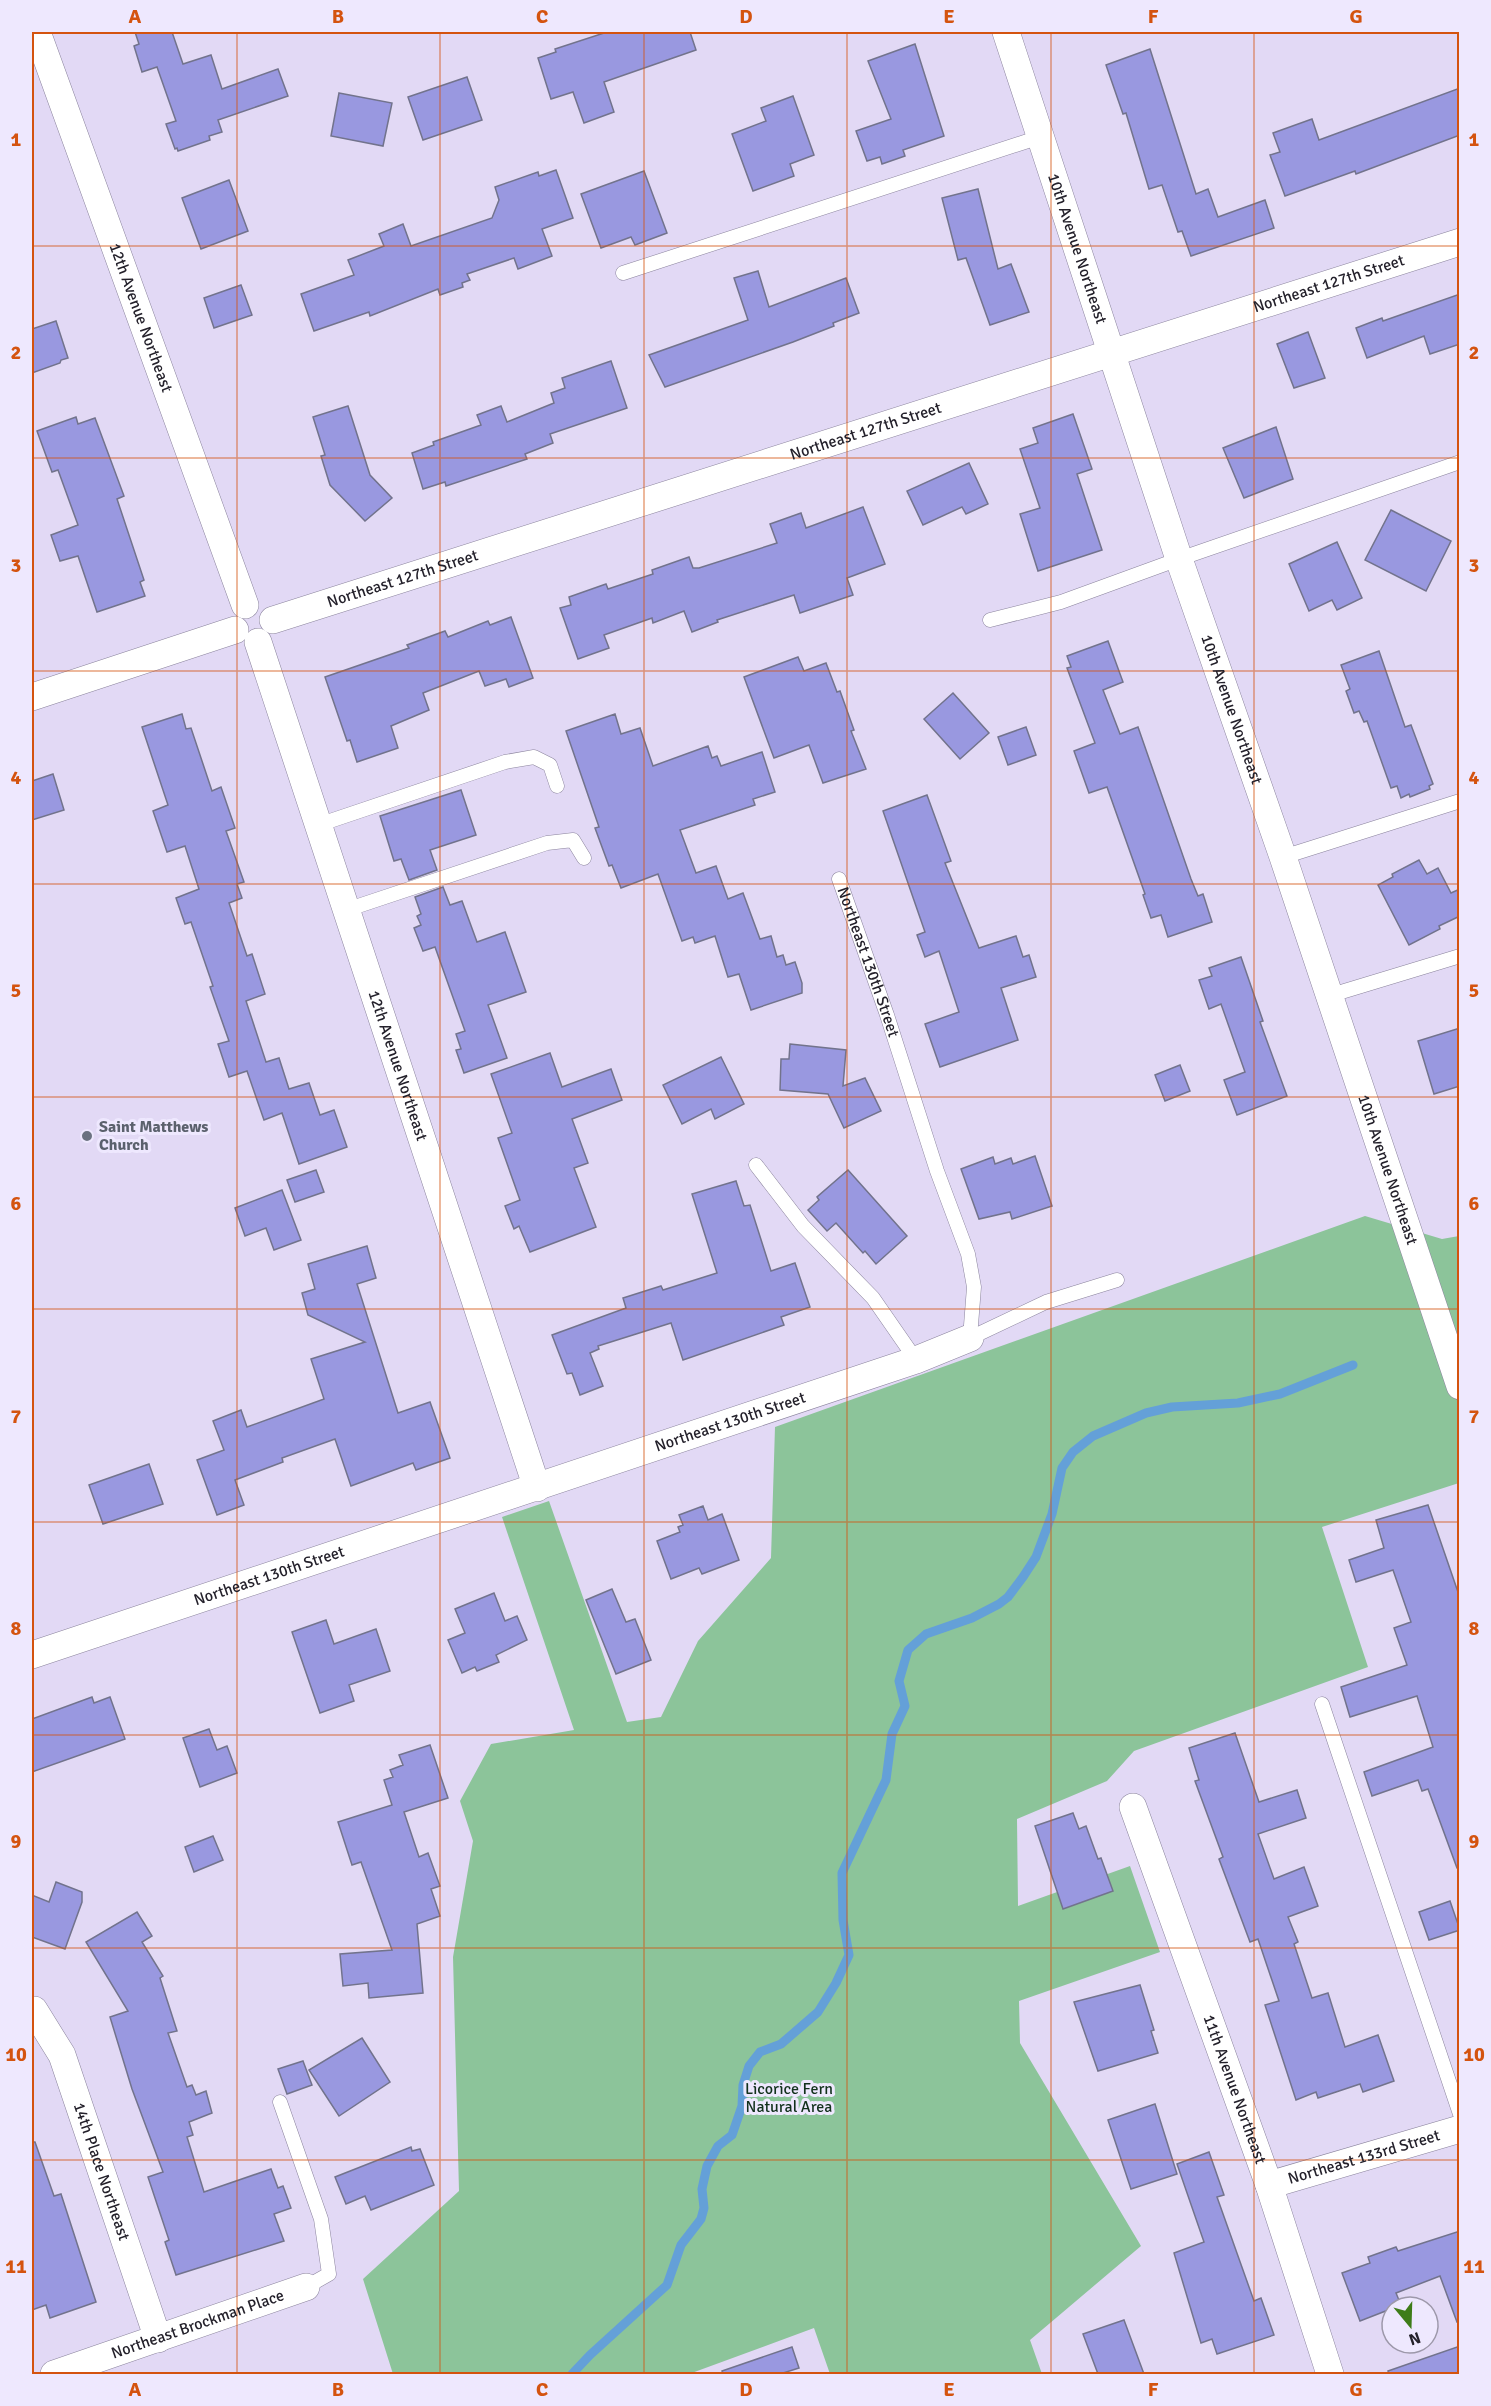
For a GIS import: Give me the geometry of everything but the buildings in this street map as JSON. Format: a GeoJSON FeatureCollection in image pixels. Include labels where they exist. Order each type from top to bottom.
{"type":"FeatureCollection","features":[{"type":"Feature","properties":{"kind":"street","name":"12th Avenue Northeast"},"geometry":{"type":"LineString","coordinates":[[37,32],[253,624],[537,1488]]}},
{"type":"Feature","properties":{"kind":"street","name":"10th Avenue Northeast"},"geometry":{"type":"LineString","coordinates":[[1006,32],[1179,559],[1283,857],[1460,1386]]}},
{"type":"Feature","properties":{"kind":"street","name":"Northeast 127th Street"},"geometry":{"type":"LineString","coordinates":[[32,697],[253,624],[1460,242]]}},
{"type":"Feature","properties":{"kind":"street","name":"Northeast 130th Street"},"geometry":{"type":"LineString","coordinates":[[32,1654],[537,1488],[916,1360],[970,1338]]}},
{"type":"Feature","properties":{"kind":"street","name":"11th Avenue Northeast"},"geometry":{"type":"LineString","coordinates":[[1133,1807],[1269,2186],[1330,2374]]}},
{"type":"Feature","properties":{"kind":"street","name":"14th Place Northeast"},"geometry":{"type":"LineString","coordinates":[[34,2010],[62,2055],[158,2339]]}},
{"type":"Feature","properties":{"kind":"street","name":"Northeast 133rd Street"},"geometry":{"type":"LineString","coordinates":[[1269,2186],[1460,2129]]}},
{"type":"Feature","properties":{"kind":"street","name":"Northeast Brockman Place"},"geometry":{"type":"LineString","coordinates":[[54,2374],[306,2287]]}},
{"type":"Feature","properties":{"kind":"lane"},"geometry":{"type":"LineString","coordinates":[[623,273],[1040,137]]}},
{"type":"Feature","properties":{"kind":"lane"},"geometry":{"type":"LineString","coordinates":[[990,620],[1061,602],[1460,462]]}},
{"type":"Feature","properties":{"kind":"lane"},"geometry":{"type":"LineString","coordinates":[[318,825],[515,760],[534,757],[550,765],[557,786]]}},
{"type":"Feature","properties":{"kind":"lane"},"geometry":{"type":"LineString","coordinates":[[1283,857],[1460,801]]}},
{"type":"Feature","properties":{"kind":"lane"},"geometry":{"type":"LineString","coordinates":[[346,910],[547,843],[573,840],[584,858]]}},
{"type":"Feature","properties":{"kind":"lane","name":"Northeast 130th Street"},"geometry":{"type":"LineString","coordinates":[[838,879],[887,1015],[937,1171],[968,1254],[974,1287],[970,1338]]}},
{"type":"Feature","properties":{"kind":"lane"},"geometry":{"type":"LineString","coordinates":[[1328,996],[1460,956]]}},
{"type":"Feature","properties":{"kind":"lane"},"geometry":{"type":"LineString","coordinates":[[756,1166],[803,1226],[873,1299],[916,1360]]}},
{"type":"Feature","properties":{"kind":"lane"},"geometry":{"type":"LineString","coordinates":[[970,1338],[1046,1302],[1117,1280]]}},
{"type":"Feature","properties":{"kind":"lane"},"geometry":{"type":"LineString","coordinates":[[1322,1704],[1460,2114]]}},
{"type":"Feature","properties":{"kind":"lane"},"geometry":{"type":"LineString","coordinates":[[280,2102],[321,2219],[329,2274],[306,2287]]}},
{"type":"Feature","properties":{"kind":"green space","name":"Licorice Fern Natural Area"},"geometry":{"type":"Polygon","coordinates":[[[1365,1216],[1442,1239],[1459,1236],[1459,1483],[1322,1527],[1368,1667],[1134,1751],[1107,1781],[1017,1819],[1018,1906],[1130,1866],[1160,1952],[1019,2001],[1020,2043],[1141,2246],[1030,2340],[1042,2374],[830,2374],[814,2328],[689,2374],[393,2374],[363,2279],[459,2191],[453,1957],[473,1841],[460,1801],[491,1744],[574,1730],[502,1517],[549,1501],[627,1722],[661,1717],[698,1641],[771,1558],[775,1427],[1365,1216]]]}},
{"type":"Feature","properties":{"kind":"waterway"},"geometry":{"type":"LineString","coordinates":[[572,2374],[667,2285],[681,2245],[701,2219],[704,2208],[702,2189],[707,2166],[718,2146],[732,2135],[742,2106],[743,2085],[749,2066],[760,2052],[781,2044],[818,2012],[836,1983],[849,1955],[843,1920],[842,1873],[886,1780],[892,1734],[905,1706],[899,1681],[908,1650],[926,1634],[972,1618],[1008,1597],[1036,1557],[1052,1514],[1062,1468],[1073,1452],[1093,1436],[1146,1413],[1172,1407],[1238,1403],[1280,1394],[1353,1365]]}},
{"type":"Feature","properties":{"kind":"place","name":"Saint Matthews Church"},"geometry":{"type":"Point","coordinates":[87,1136]}}]}
